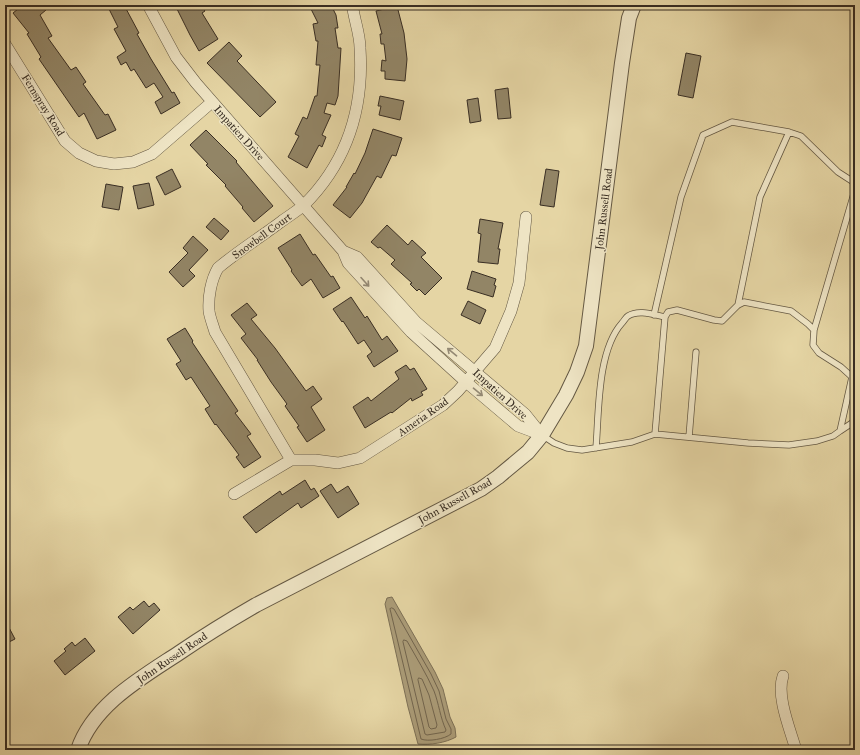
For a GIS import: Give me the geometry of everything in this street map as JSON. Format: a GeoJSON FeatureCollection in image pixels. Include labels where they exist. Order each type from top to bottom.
{"type":"FeatureCollection","features":[{"type":"Feature","properties":{"kind":"street","name":"Impatien Drive"},"geometry":{"type":"LineString","coordinates":[[148,5],[176,57],[212,102],[343,251],[348,263],[411,332],[466,382],[518,426],[542,435]]}},
{"type":"Feature","properties":{"kind":"street","name":"Snowbell Court"},"geometry":{"type":"LineString","coordinates":[[291,460],[215,332],[209,310],[210,290],[214,275],[218,268],[303,206],[325,180],[341,155],[351,131],[358,102],[360,82],[360,46],[351,5]]}},
{"type":"Feature","properties":{"kind":"street","name":"John Russell Road"},"geometry":{"type":"LineString","coordinates":[[78,750],[82,737],[100,713],[123,692],[162,664],[256,605],[481,489],[528,452],[542,435],[566,395],[577,372],[586,346],[622,63],[630,18],[634,5]]}},
{"type":"Feature","properties":{"kind":"street","name":"Fernspray Road"},"geometry":{"type":"LineString","coordinates":[[5,44],[65,141],[79,153],[96,161],[114,164],[133,162],[152,154],[212,102]]}},
{"type":"Feature","properties":{"kind":"street","name":"Ameria Road"},"geometry":{"type":"LineString","coordinates":[[291,460],[315,460],[338,463],[360,458],[443,405],[466,382],[495,348],[511,311],[519,283],[526,217]]}},
{"type":"Feature","properties":{"kind":"street","name":"Impatien Drive"},"geometry":{"type":"LineString","coordinates":[[343,251],[357,257],[416,322],[525,414],[542,435]]}},
{"type":"Feature","properties":{"kind":"street"},"geometry":{"type":"LineString","coordinates":[[234,494],[291,460]]}},
{"type":"Feature","properties":{"kind":"street"},"geometry":{"type":"LineString","coordinates":[[783,676],[781,696],[796,750]]}},
{"type":"Feature","properties":{"kind":"lane"},"geometry":{"type":"LineString","coordinates":[[654,315],[681,197],[703,135],[732,122],[788,132],[801,136],[838,172],[855,183]]}},
{"type":"Feature","properties":{"kind":"lane"},"geometry":{"type":"LineString","coordinates":[[738,305],[760,197],[788,132]]}},
{"type":"Feature","properties":{"kind":"lane"},"geometry":{"type":"LineString","coordinates":[[840,431],[852,377],[841,367],[819,353],[813,345],[814,330],[855,190]]}},
{"type":"Feature","properties":{"kind":"lane"},"geometry":{"type":"LineString","coordinates":[[654,434],[665,317],[668,312],[677,310],[722,321],[729,316],[738,305],[744,302],[791,311],[814,330]]}},
{"type":"Feature","properties":{"kind":"lane"},"geometry":{"type":"LineString","coordinates":[[596,448],[602,372],[611,341],[618,328],[629,316],[641,313],[665,317]]}},
{"type":"Feature","properties":{"kind":"lane"},"geometry":{"type":"LineString","coordinates":[[689,437],[696,352]]}},
{"type":"Feature","properties":{"kind":"lane"},"geometry":{"type":"LineString","coordinates":[[542,435],[554,443],[567,448],[582,450],[632,442],[654,434],[748,443],[789,445],[817,441],[833,436],[855,422]]}},
{"type":"Feature","properties":{"kind":"water"},"geometry":{"type":"Polygon","coordinates":[[[392,597],[435,672],[443,689],[450,717],[455,728],[456,737],[452,739],[438,743],[418,744],[408,707],[385,604],[387,598],[392,597]]]}},
{"type":"Feature","properties":{"kind":"building"},"geometry":{"type":"Polygon","coordinates":[[[23,5],[42,5],[46,10],[40,15],[52,36],[48,38],[71,70],[76,67],[86,82],[83,84],[105,115],[108,114],[116,130],[97,139],[84,113],[79,117],[39,59],[41,57],[27,34],[29,33],[13,13],[23,5]]]}},
{"type":"Feature","properties":{"kind":"building"},"geometry":{"type":"Polygon","coordinates":[[[107,5],[124,5],[139,33],[137,34],[151,59],[180,103],[161,114],[155,102],[163,97],[154,83],[146,88],[134,69],[131,71],[126,62],[121,65],[117,57],[126,51],[114,29],[118,27],[107,5]]]}},
{"type":"Feature","properties":{"kind":"building"},"geometry":{"type":"Polygon","coordinates":[[[175,5],[201,5],[205,11],[202,13],[218,39],[199,51],[175,5]]]}},
{"type":"Feature","properties":{"kind":"building"},"geometry":{"type":"Polygon","coordinates":[[[309,5],[331,5],[336,15],[338,28],[335,28],[338,48],[341,48],[338,96],[335,105],[327,103],[324,113],[331,115],[322,135],[326,137],[322,147],[319,145],[307,168],[288,157],[299,136],[295,134],[303,117],[307,119],[315,96],[317,96],[320,65],[316,65],[318,41],[316,41],[313,24],[318,23],[309,5]]]}},
{"type":"Feature","properties":{"kind":"building"},"geometry":{"type":"Polygon","coordinates":[[[397,6],[404,33],[407,59],[405,81],[385,79],[385,71],[381,71],[382,60],[386,61],[384,44],[381,44],[380,34],[382,34],[376,11],[397,6]]]}},
{"type":"Feature","properties":{"kind":"building"},"geometry":{"type":"Polygon","coordinates":[[[229,42],[242,56],[237,61],[276,102],[260,117],[207,63],[229,42]]]}},
{"type":"Feature","properties":{"kind":"building"},"geometry":{"type":"Polygon","coordinates":[[[686,53],[701,56],[693,98],[678,95],[686,53]]]}},
{"type":"Feature","properties":{"kind":"building"},"geometry":{"type":"Polygon","coordinates":[[[508,88],[511,118],[498,119],[495,90],[508,88]]]}},
{"type":"Feature","properties":{"kind":"building"},"geometry":{"type":"Polygon","coordinates":[[[380,96],[404,101],[400,120],[379,115],[381,106],[378,106],[380,96]]]}},
{"type":"Feature","properties":{"kind":"building"},"geometry":{"type":"Polygon","coordinates":[[[478,98],[481,121],[470,123],[467,100],[478,98]]]}},
{"type":"Feature","properties":{"kind":"building"},"geometry":{"type":"Polygon","coordinates":[[[373,129],[402,138],[396,156],[392,155],[381,178],[377,176],[362,203],[350,218],[333,205],[347,187],[354,173],[355,174],[365,153],[373,129]]]}},
{"type":"Feature","properties":{"kind":"building"},"geometry":{"type":"Polygon","coordinates":[[[206,130],[237,161],[236,162],[273,206],[254,222],[225,186],[226,185],[206,165],[208,164],[190,145],[206,130]]]}},
{"type":"Feature","properties":{"kind":"building"},"geometry":{"type":"Polygon","coordinates":[[[172,169],[181,187],[165,195],[156,177],[172,169]]]}},
{"type":"Feature","properties":{"kind":"building"},"geometry":{"type":"Polygon","coordinates":[[[546,169],[559,171],[554,207],[540,205],[546,169]]]}},
{"type":"Feature","properties":{"kind":"building"},"geometry":{"type":"Polygon","coordinates":[[[149,183],[154,205],[138,209],[133,186],[149,183]]]}},
{"type":"Feature","properties":{"kind":"building"},"geometry":{"type":"Polygon","coordinates":[[[106,184],[123,187],[119,210],[102,207],[106,184]]]}},
{"type":"Feature","properties":{"kind":"building"},"geometry":{"type":"Polygon","coordinates":[[[214,218],[229,231],[221,240],[206,227],[214,218]]]}},
{"type":"Feature","properties":{"kind":"building"},"geometry":{"type":"Polygon","coordinates":[[[480,219],[503,223],[498,249],[500,249],[498,264],[478,262],[481,234],[478,233],[480,219]]]}},
{"type":"Feature","properties":{"kind":"building"},"geometry":{"type":"Polygon","coordinates":[[[387,225],[408,245],[412,240],[426,253],[421,257],[442,278],[425,295],[419,289],[417,291],[410,284],[412,283],[391,264],[395,260],[380,247],[378,248],[371,242],[387,225]]]}},
{"type":"Feature","properties":{"kind":"building"},"geometry":{"type":"Polygon","coordinates":[[[300,234],[313,255],[315,254],[331,277],[333,276],[340,288],[323,298],[311,279],[302,286],[291,271],[292,270],[278,248],[300,234]]]}},
{"type":"Feature","properties":{"kind":"building"},"geometry":{"type":"Polygon","coordinates":[[[193,236],[208,250],[189,270],[195,276],[183,287],[169,272],[188,253],[183,248],[193,236]]]}},
{"type":"Feature","properties":{"kind":"building"},"geometry":{"type":"Polygon","coordinates":[[[472,271],[496,279],[493,297],[467,289],[472,271]]]}},
{"type":"Feature","properties":{"kind":"building"},"geometry":{"type":"Polygon","coordinates":[[[351,297],[365,318],[367,316],[382,340],[387,336],[398,351],[374,367],[367,356],[372,352],[364,340],[358,344],[333,309],[351,297]]]}},
{"type":"Feature","properties":{"kind":"building"},"geometry":{"type":"Polygon","coordinates":[[[468,301],[486,310],[480,324],[461,315],[468,301]]]}},
{"type":"Feature","properties":{"kind":"building"},"geometry":{"type":"Polygon","coordinates":[[[247,303],[257,315],[251,319],[275,348],[306,391],[313,386],[322,399],[311,407],[325,430],[307,442],[297,427],[299,426],[285,406],[287,404],[271,382],[258,360],[241,338],[246,334],[231,315],[247,303]]]}},
{"type":"Feature","properties":{"kind":"building"},"geometry":{"type":"Polygon","coordinates":[[[185,328],[193,341],[192,342],[238,411],[235,413],[251,434],[247,436],[261,457],[244,468],[236,457],[239,455],[216,424],[215,425],[205,409],[210,406],[191,377],[186,380],[176,364],[181,361],[167,339],[185,328]]]}},
{"type":"Feature","properties":{"kind":"building"},"geometry":{"type":"Polygon","coordinates":[[[406,365],[410,370],[414,368],[427,389],[421,392],[423,395],[412,401],[411,398],[392,413],[391,412],[365,428],[353,407],[368,397],[371,401],[399,379],[395,372],[406,365]]]}},
{"type":"Feature","properties":{"kind":"building"},"geometry":{"type":"Polygon","coordinates":[[[305,480],[311,490],[314,488],[319,496],[301,508],[298,503],[256,533],[243,517],[280,491],[282,495],[305,480]]]}},
{"type":"Feature","properties":{"kind":"building"},"geometry":{"type":"Polygon","coordinates":[[[331,484],[337,493],[348,486],[359,504],[338,518],[320,491],[331,484]]]}},
{"type":"Feature","properties":{"kind":"building"},"geometry":{"type":"Polygon","coordinates":[[[144,601],[149,607],[154,603],[160,610],[133,634],[118,617],[130,607],[133,610],[144,601]]]}},
{"type":"Feature","properties":{"kind":"building"},"geometry":{"type":"Polygon","coordinates":[[[5,620],[15,639],[5,644],[5,620]]]}},
{"type":"Feature","properties":{"kind":"building"},"geometry":{"type":"Polygon","coordinates":[[[85,638],[95,651],[65,675],[54,661],[66,651],[64,649],[72,642],[75,646],[85,638]]]}}]}
